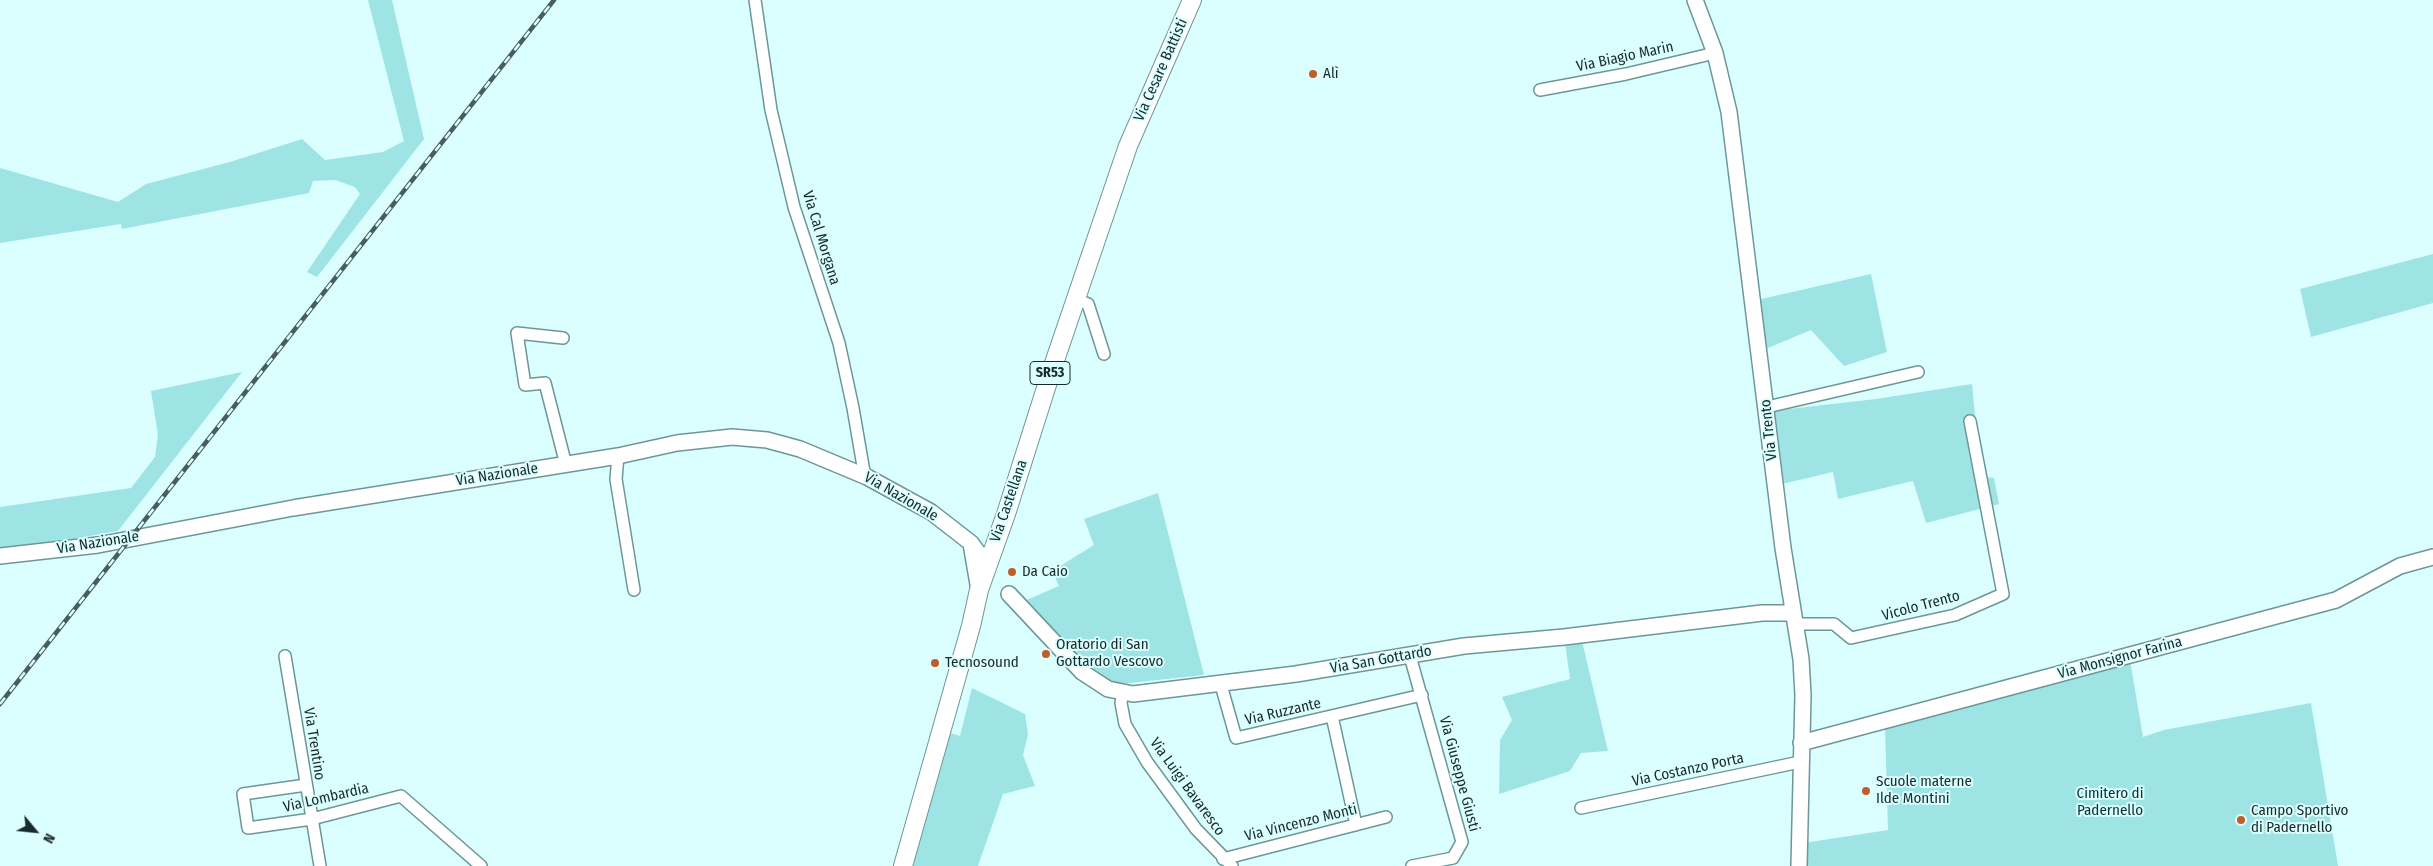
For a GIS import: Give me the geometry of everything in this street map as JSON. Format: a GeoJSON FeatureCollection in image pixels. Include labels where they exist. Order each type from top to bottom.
{"type":"FeatureCollection","features":[{"type":"Feature","properties":{"kind":"main road","name":"Via Cesare Battisti"},"geometry":{"type":"LineString","coordinates":[[1130,140],[1192,0]]}},
{"type":"Feature","properties":{"kind":"main road","name":"Via Castellana"},"geometry":{"type":"LineString","coordinates":[[903,866],[971,626],[979,590],[1130,140]]}},
{"type":"Feature","properties":{"kind":"street","name":"Via Cal Morgana"},"geometry":{"type":"LineString","coordinates":[[755,0],[771,110],[792,197],[839,344],[864,472],[872,479]]}},
{"type":"Feature","properties":{"kind":"street","name":"Via Trento"},"geometry":{"type":"LineString","coordinates":[[1695,0],[1715,53],[1730,112],[1793,618],[1802,676],[1798,866]]}},
{"type":"Feature","properties":{"kind":"street","name":"Via Biagio Marin"},"geometry":{"type":"LineString","coordinates":[[1540,90],[1626,74],[1715,53]]}},
{"type":"Feature","properties":{"kind":"street"},"geometry":{"type":"LineString","coordinates":[[1076,299],[1088,304],[1104,354]]}},
{"type":"Feature","properties":{"kind":"street"},"geometry":{"type":"LineString","coordinates":[[563,338],[517,333],[525,385],[545,383],[566,464]]}},
{"type":"Feature","properties":{"kind":"street"},"geometry":{"type":"LineString","coordinates":[[1767,407],[1918,372]]}},
{"type":"Feature","properties":{"kind":"street","name":"Vicolo Trento"},"geometry":{"type":"LineString","coordinates":[[1793,618],[1834,624],[1851,638],[1955,615],[2002,594],[1970,421]]}},
{"type":"Feature","properties":{"kind":"street","name":"Via Nazionale"},"geometry":{"type":"LineString","coordinates":[[0,556],[98,545],[293,508],[618,456],[677,443],[732,437],[767,440],[800,449],[872,479],[931,512],[971,543],[979,554],[990,556]]}},
{"type":"Feature","properties":{"kind":"street"},"geometry":{"type":"LineString","coordinates":[[618,456],[616,479],[634,590]]}},
{"type":"Feature","properties":{"kind":"street"},"geometry":{"type":"LineString","coordinates":[[971,543],[979,590]]}},
{"type":"Feature","properties":{"kind":"street","name":"Via Monsignor Farina"},"geometry":{"type":"LineString","coordinates":[[1801,743],[2336,600],[2400,566],[2433,557]]}},
{"type":"Feature","properties":{"kind":"street","name":"Via San Gottardo"},"geometry":{"type":"LineString","coordinates":[[1009,594],[1082,672],[1108,689],[1133,694],[1221,685],[1464,646],[1516,640],[1762,613],[1793,618]]}},
{"type":"Feature","properties":{"kind":"street","name":"Via Trentino"},"geometry":{"type":"LineString","coordinates":[[284,656],[320,866]]}},
{"type":"Feature","properties":{"kind":"street","name":"Via Giuseppe Giusti"},"geometry":{"type":"LineString","coordinates":[[1410,656],[1462,842],[1452,858],[1412,866]]}},
{"type":"Feature","properties":{"kind":"street","name":"Via Ruzzante"},"geometry":{"type":"LineString","coordinates":[[1221,685],[1236,738],[1422,695]]}},
{"type":"Feature","properties":{"kind":"street","name":"Via Luigi Bavaresco"},"geometry":{"type":"LineString","coordinates":[[1122,692],[1121,703],[1125,724],[1147,762],[1196,829],[1227,862]]}},
{"type":"Feature","properties":{"kind":"street","name":"Via Ruzzante"},"geometry":{"type":"LineString","coordinates":[[1332,716],[1356,825]]}},
{"type":"Feature","properties":{"kind":"street","name":"Via Costanzo Porta"},"geometry":{"type":"LineString","coordinates":[[1581,808],[1800,762]]}},
{"type":"Feature","properties":{"kind":"street","name":"Via Lombardia"},"geometry":{"type":"LineString","coordinates":[[306,785],[243,794],[248,828],[312,819],[400,796],[482,866]]}},
{"type":"Feature","properties":{"kind":"street","name":"Via Vincenzo Monti"},"geometry":{"type":"LineString","coordinates":[[1227,862],[1386,817]]}},
{"type":"Feature","properties":{"kind":"green space"},"geometry":{"type":"Polygon","coordinates":[[[368,0],[392,0],[424,139],[317,277],[307,272],[360,194],[355,187],[335,180],[313,181],[309,193],[122,229],[121,224],[0,243],[0,168],[118,202],[146,184],[230,162],[302,139],[325,160],[383,152],[404,141],[368,0]]]}},
{"type":"Feature","properties":{"kind":"green space"},"geometry":{"type":"Polygon","coordinates":[[[2433,254],[2433,303],[2311,337],[2300,289],[2433,254]]]}},
{"type":"Feature","properties":{"kind":"green space"},"geometry":{"type":"Polygon","coordinates":[[[1871,274],[1887,352],[1844,366],[1811,330],[1763,350],[1757,300],[1871,274]]]}},
{"type":"Feature","properties":{"kind":"green space"},"geometry":{"type":"Polygon","coordinates":[[[242,372],[118,531],[0,552],[0,507],[131,488],[155,457],[158,435],[151,391],[242,372]]]}},
{"type":"Feature","properties":{"kind":"green space"},"geometry":{"type":"Polygon","coordinates":[[[1972,384],[1976,425],[1987,477],[1994,478],[1999,504],[1926,523],[1913,481],[1838,499],[1833,472],[1782,484],[1771,411],[1876,399],[1972,384]]]}},
{"type":"Feature","properties":{"kind":"green space"},"geometry":{"type":"Polygon","coordinates":[[[1158,493],[1204,675],[1121,684],[1108,683],[1076,658],[1024,601],[1059,586],[1052,571],[1094,545],[1084,519],[1158,493]]]}},
{"type":"Feature","properties":{"kind":"green space"},"geometry":{"type":"Polygon","coordinates":[[[1582,641],[1608,751],[1581,753],[1570,771],[1499,794],[1500,740],[1512,720],[1502,697],[1570,679],[1565,643],[1582,641]]]}},
{"type":"Feature","properties":{"kind":"green space","name":"Cimitero di Padernello"},"geometry":{"type":"Polygon","coordinates":[[[2130,660],[2143,737],[2164,730],[2311,703],[2338,866],[1806,866],[1804,843],[1888,830],[1885,726],[2130,660]]]}},
{"type":"Feature","properties":{"kind":"green space"},"geometry":{"type":"Polygon","coordinates":[[[972,688],[1025,714],[1028,734],[1023,755],[1035,786],[1003,794],[978,866],[912,866],[950,733],[960,736],[972,688]]]}},
{"type":"Feature","properties":{"kind":"railway"},"geometry":{"type":"LineString","coordinates":[[0,704],[554,0]]}},
{"type":"Feature","properties":{"kind":"place","name":"Alì"},"geometry":{"type":"Point","coordinates":[1313,74]}},
{"type":"Feature","properties":{"kind":"place","name":"Da Caio"},"geometry":{"type":"Point","coordinates":[1012,572]}},
{"type":"Feature","properties":{"kind":"place","name":"Oratorio di San Gottardo Vescovo"},"geometry":{"type":"Point","coordinates":[1046,654]}},
{"type":"Feature","properties":{"kind":"place","name":"Tecnosound"},"geometry":{"type":"Point","coordinates":[935,663]}},
{"type":"Feature","properties":{"kind":"place","name":"Scuole materne Ilde Montini"},"geometry":{"type":"Point","coordinates":[1866,791]}},
{"type":"Feature","properties":{"kind":"place","name":"Campo Sportivo di Padernello"},"geometry":{"type":"Point","coordinates":[2241,820]}}]}
